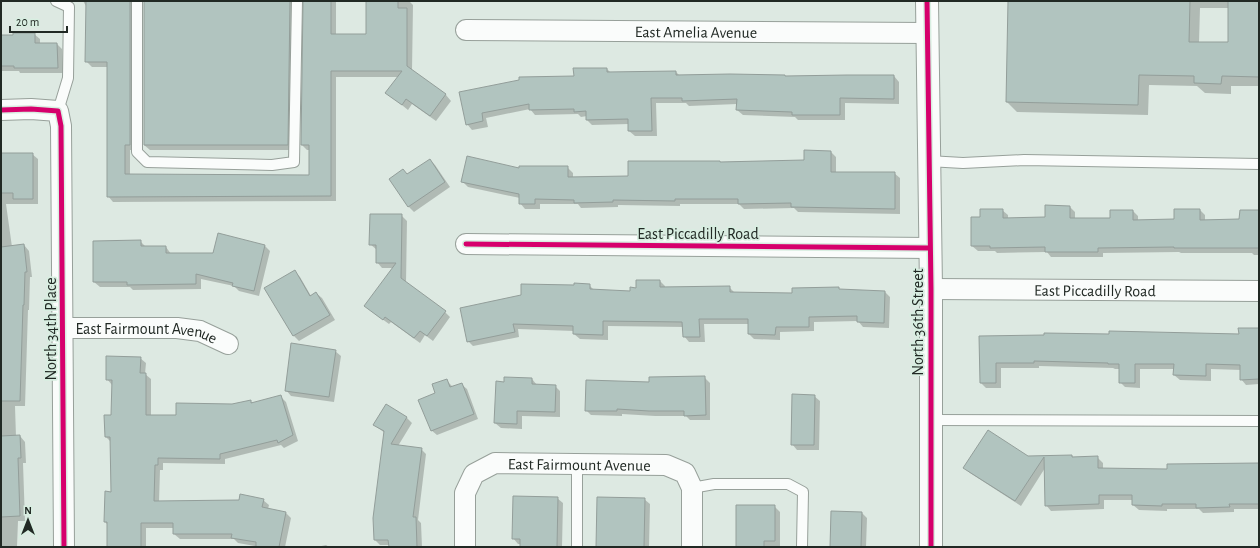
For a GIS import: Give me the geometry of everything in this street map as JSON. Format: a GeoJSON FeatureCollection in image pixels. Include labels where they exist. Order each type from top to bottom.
{"type":"FeatureCollection","features":[{"type":"Feature","properties":{"kind":"main road","name":"North 36th Street"},"geometry":{"type":"LineString","coordinates":[[927,1],[928,161],[931,289],[931,547]]}},
{"type":"Feature","properties":{"kind":"street","name":"East Amelia Avenue"},"geometry":{"type":"LineString","coordinates":[[466,30],[927,33]]}},
{"type":"Feature","properties":{"kind":"street"},"geometry":{"type":"LineString","coordinates":[[1,110],[58,111]]}},
{"type":"Feature","properties":{"kind":"street","name":"North 34th Place"},"geometry":{"type":"LineString","coordinates":[[58,111],[61,126],[64,547]]}},
{"type":"Feature","properties":{"kind":"street","name":"East Piccadilly Road"},"geometry":{"type":"LineString","coordinates":[[466,244],[930,248]]}},
{"type":"Feature","properties":{"kind":"street","name":"East Piccadilly Road"},"geometry":{"type":"LineString","coordinates":[[931,289],[1259,291]]}},
{"type":"Feature","properties":{"kind":"street","name":"East Fairmount Avenue"},"geometry":{"type":"LineString","coordinates":[[63,328],[177,328],[200,331],[228,344]]}},
{"type":"Feature","properties":{"kind":"street","name":"East Fairmount Avenue"},"geometry":{"type":"LineString","coordinates":[[465,547],[465,493],[474,474],[495,463],[666,465],[689,481]]}},
{"type":"Feature","properties":{"kind":"street"},"geometry":{"type":"LineString","coordinates":[[689,481],[692,547]]}},
{"type":"Feature","properties":{"kind":"lane"},"geometry":{"type":"LineString","coordinates":[[56,1],[69,7],[68,78],[58,111]]}},
{"type":"Feature","properties":{"kind":"lane"},"geometry":{"type":"LineString","coordinates":[[137,1],[137,152],[147,162],[272,165],[294,162],[296,1]]}},
{"type":"Feature","properties":{"kind":"lane"},"geometry":{"type":"LineString","coordinates":[[928,161],[962,163],[1024,160],[1259,164]]}},
{"type":"Feature","properties":{"kind":"lane"},"geometry":{"type":"LineString","coordinates":[[931,420],[1259,420]]}},
{"type":"Feature","properties":{"kind":"lane"},"geometry":{"type":"LineString","coordinates":[[577,465],[577,547]]}},
{"type":"Feature","properties":{"kind":"lane"},"geometry":{"type":"LineString","coordinates":[[689,481],[714,484],[788,484],[802,492],[802,547]]}},
{"type":"Feature","properties":{"kind":"building"},"geometry":{"type":"Polygon","coordinates":[[[86,1],[130,1],[130,145],[125,145],[125,174],[309,175],[309,145],[301,145],[303,1],[331,1],[331,34],[366,34],[366,1],[398,1],[398,8],[407,8],[407,66],[446,94],[430,116],[406,99],[402,105],[385,93],[402,71],[331,71],[331,196],[107,197],[107,62],[85,62],[86,1]]]}},
{"type":"Feature","properties":{"kind":"building"},"geometry":{"type":"Polygon","coordinates":[[[144,1],[290,1],[288,145],[144,145],[144,1]]]}},
{"type":"Feature","properties":{"kind":"building"},"geometry":{"type":"Polygon","coordinates":[[[1008,1],[1190,1],[1189,42],[1228,42],[1228,1],[1259,1],[1259,77],[1222,76],[1221,84],[1194,83],[1194,76],[1139,75],[1138,105],[1006,102],[1008,1]]]}},
{"type":"Feature","properties":{"kind":"building"},"geometry":{"type":"Polygon","coordinates":[[[13,33],[35,33],[35,43],[57,43],[58,68],[14,68],[14,66],[1,66],[1,35],[13,35],[13,33]]]}},
{"type":"Feature","properties":{"kind":"building"},"geometry":{"type":"Polygon","coordinates":[[[573,68],[607,68],[607,72],[676,71],[676,75],[894,75],[894,99],[840,98],[840,115],[792,115],[792,112],[736,110],[737,99],[682,101],[682,98],[651,98],[652,131],[628,131],[628,119],[586,120],[586,111],[574,112],[574,109],[529,110],[529,104],[482,113],[483,121],[466,125],[459,92],[519,80],[519,77],[574,76],[573,68]]]}},
{"type":"Feature","properties":{"kind":"building"},"geometry":{"type":"Polygon","coordinates":[[[804,150],[831,151],[831,172],[895,172],[895,209],[791,207],[791,203],[738,204],[738,199],[675,199],[675,201],[613,200],[613,202],[574,203],[574,200],[535,199],[535,204],[519,204],[519,194],[461,182],[467,156],[519,168],[519,166],[568,166],[568,177],[628,176],[628,161],[720,162],[804,160],[804,150]]]}},
{"type":"Feature","properties":{"kind":"building"},"geometry":{"type":"Polygon","coordinates":[[[1,153],[33,153],[33,199],[13,199],[13,193],[1,193],[1,153]]]}},
{"type":"Feature","properties":{"kind":"building"},"geometry":{"type":"Polygon","coordinates":[[[430,159],[445,182],[408,207],[389,179],[403,169],[407,174],[430,159]]]}},
{"type":"Feature","properties":{"kind":"building"},"geometry":{"type":"Polygon","coordinates":[[[1045,205],[1070,206],[1070,218],[1110,218],[1110,210],[1133,210],[1133,220],[1174,219],[1174,209],[1200,209],[1200,220],[1239,219],[1240,210],[1259,210],[1259,248],[1098,248],[1098,252],[1045,252],[1045,247],[990,248],[990,246],[971,246],[971,217],[980,217],[980,209],[1003,209],[1003,218],[1045,217],[1045,205]]]}},
{"type":"Feature","properties":{"kind":"building"},"geometry":{"type":"Polygon","coordinates":[[[370,214],[402,214],[401,278],[446,311],[427,336],[420,331],[414,338],[385,317],[383,320],[364,306],[396,263],[376,263],[376,245],[369,245],[370,214]]]}},
{"type":"Feature","properties":{"kind":"building"},"geometry":{"type":"Polygon","coordinates":[[[218,233],[265,245],[254,291],[232,286],[233,283],[196,274],[196,284],[127,285],[127,282],[93,282],[93,241],[141,240],[141,246],[166,246],[166,253],[213,253],[218,233]]]}},
{"type":"Feature","properties":{"kind":"building"},"geometry":{"type":"Polygon","coordinates":[[[24,244],[27,272],[25,272],[23,305],[20,401],[1,401],[1,247],[24,244]]]}},
{"type":"Feature","properties":{"kind":"building"},"geometry":{"type":"Polygon","coordinates":[[[295,270],[310,296],[316,292],[330,315],[293,336],[264,288],[295,270]]]}},
{"type":"Feature","properties":{"kind":"building"},"geometry":{"type":"Polygon","coordinates":[[[636,280],[660,280],[660,287],[730,286],[730,292],[792,293],[792,288],[839,287],[839,289],[885,291],[884,323],[857,322],[857,316],[809,317],[809,327],[776,327],[775,335],[748,334],[748,319],[699,319],[700,337],[683,337],[682,322],[603,321],[603,335],[573,334],[573,326],[513,324],[515,332],[467,342],[460,308],[521,295],[521,284],[590,284],[590,289],[630,291],[630,287],[636,288],[636,280]]]}},
{"type":"Feature","properties":{"kind":"building"},"geometry":{"type":"Polygon","coordinates":[[[1238,328],[1259,328],[1259,379],[1240,380],[1240,365],[1206,364],[1206,376],[1173,375],[1174,364],[1135,364],[1135,383],[1119,383],[1119,364],[1034,361],[1034,363],[996,363],[996,383],[980,383],[979,336],[1044,335],[1044,333],[1109,334],[1109,331],[1239,334],[1238,328]]]}},
{"type":"Feature","properties":{"kind":"building"},"geometry":{"type":"Polygon","coordinates":[[[291,343],[336,350],[329,397],[285,391],[291,343]]]}},
{"type":"Feature","properties":{"kind":"building"},"geometry":{"type":"Polygon","coordinates":[[[106,356],[141,357],[140,373],[146,373],[146,415],[176,415],[176,403],[232,404],[251,400],[251,403],[281,395],[293,435],[278,443],[277,440],[220,454],[220,459],[158,458],[158,465],[155,465],[154,501],[239,500],[240,494],[264,499],[262,507],[286,512],[279,547],[256,547],[256,542],[231,538],[232,534],[173,534],[173,523],[141,523],[141,547],[107,547],[107,522],[104,522],[105,491],[111,492],[110,437],[105,437],[104,415],[111,415],[112,380],[106,380],[106,356]]]}},
{"type":"Feature","properties":{"kind":"building"},"geometry":{"type":"Polygon","coordinates":[[[705,376],[706,415],[684,416],[684,411],[617,409],[617,411],[585,411],[586,380],[649,382],[649,377],[705,376]]]}},
{"type":"Feature","properties":{"kind":"building"},"geometry":{"type":"Polygon","coordinates":[[[504,377],[532,378],[532,384],[556,385],[555,412],[517,411],[517,424],[494,423],[496,381],[504,382],[504,377]]]}},
{"type":"Feature","properties":{"kind":"building"},"geometry":{"type":"Polygon","coordinates":[[[447,379],[450,387],[462,383],[474,414],[431,431],[418,400],[435,393],[432,384],[447,379]]]}},
{"type":"Feature","properties":{"kind":"building"},"geometry":{"type":"Polygon","coordinates":[[[792,394],[815,395],[814,445],[791,445],[792,394]]]}},
{"type":"Feature","properties":{"kind":"building"},"geometry":{"type":"Polygon","coordinates":[[[386,404],[407,417],[391,444],[422,448],[413,517],[416,517],[417,547],[389,547],[388,540],[374,540],[373,518],[384,431],[373,425],[386,404]]]}},
{"type":"Feature","properties":{"kind":"building"},"geometry":{"type":"Polygon","coordinates":[[[988,430],[1028,456],[1098,456],[1098,468],[1167,469],[1167,464],[1259,463],[1259,504],[1229,504],[1230,507],[1196,508],[1196,504],[1162,504],[1162,506],[1132,505],[1132,495],[1099,495],[1099,504],[1045,506],[1044,457],[1015,501],[963,468],[988,430]]]}},
{"type":"Feature","properties":{"kind":"building"},"geometry":{"type":"Polygon","coordinates":[[[20,435],[21,458],[18,458],[20,516],[1,517],[1,436],[20,435]]]}},
{"type":"Feature","properties":{"kind":"building"},"geometry":{"type":"Polygon","coordinates":[[[513,496],[558,497],[557,547],[520,547],[520,539],[512,539],[513,496]]]}},
{"type":"Feature","properties":{"kind":"building"},"geometry":{"type":"Polygon","coordinates":[[[597,497],[645,498],[644,547],[596,547],[597,497]]]}},
{"type":"Feature","properties":{"kind":"building"},"geometry":{"type":"Polygon","coordinates":[[[736,505],[775,505],[775,541],[764,541],[764,547],[736,547],[736,505]]]}},
{"type":"Feature","properties":{"kind":"building"},"geometry":{"type":"Polygon","coordinates":[[[831,511],[862,512],[861,547],[830,547],[831,511]]]}},
{"type":"Feature","properties":{"kind":"cycle path"},"geometry":{"type":"LineString","coordinates":[[927,1],[931,289],[931,547]]}},
{"type":"Feature","properties":{"kind":"cycle path"},"geometry":{"type":"LineString","coordinates":[[1,110],[31,109],[58,111],[61,126],[64,547]]}},
{"type":"Feature","properties":{"kind":"cycle path"},"geometry":{"type":"LineString","coordinates":[[466,244],[930,248]]}}]}
